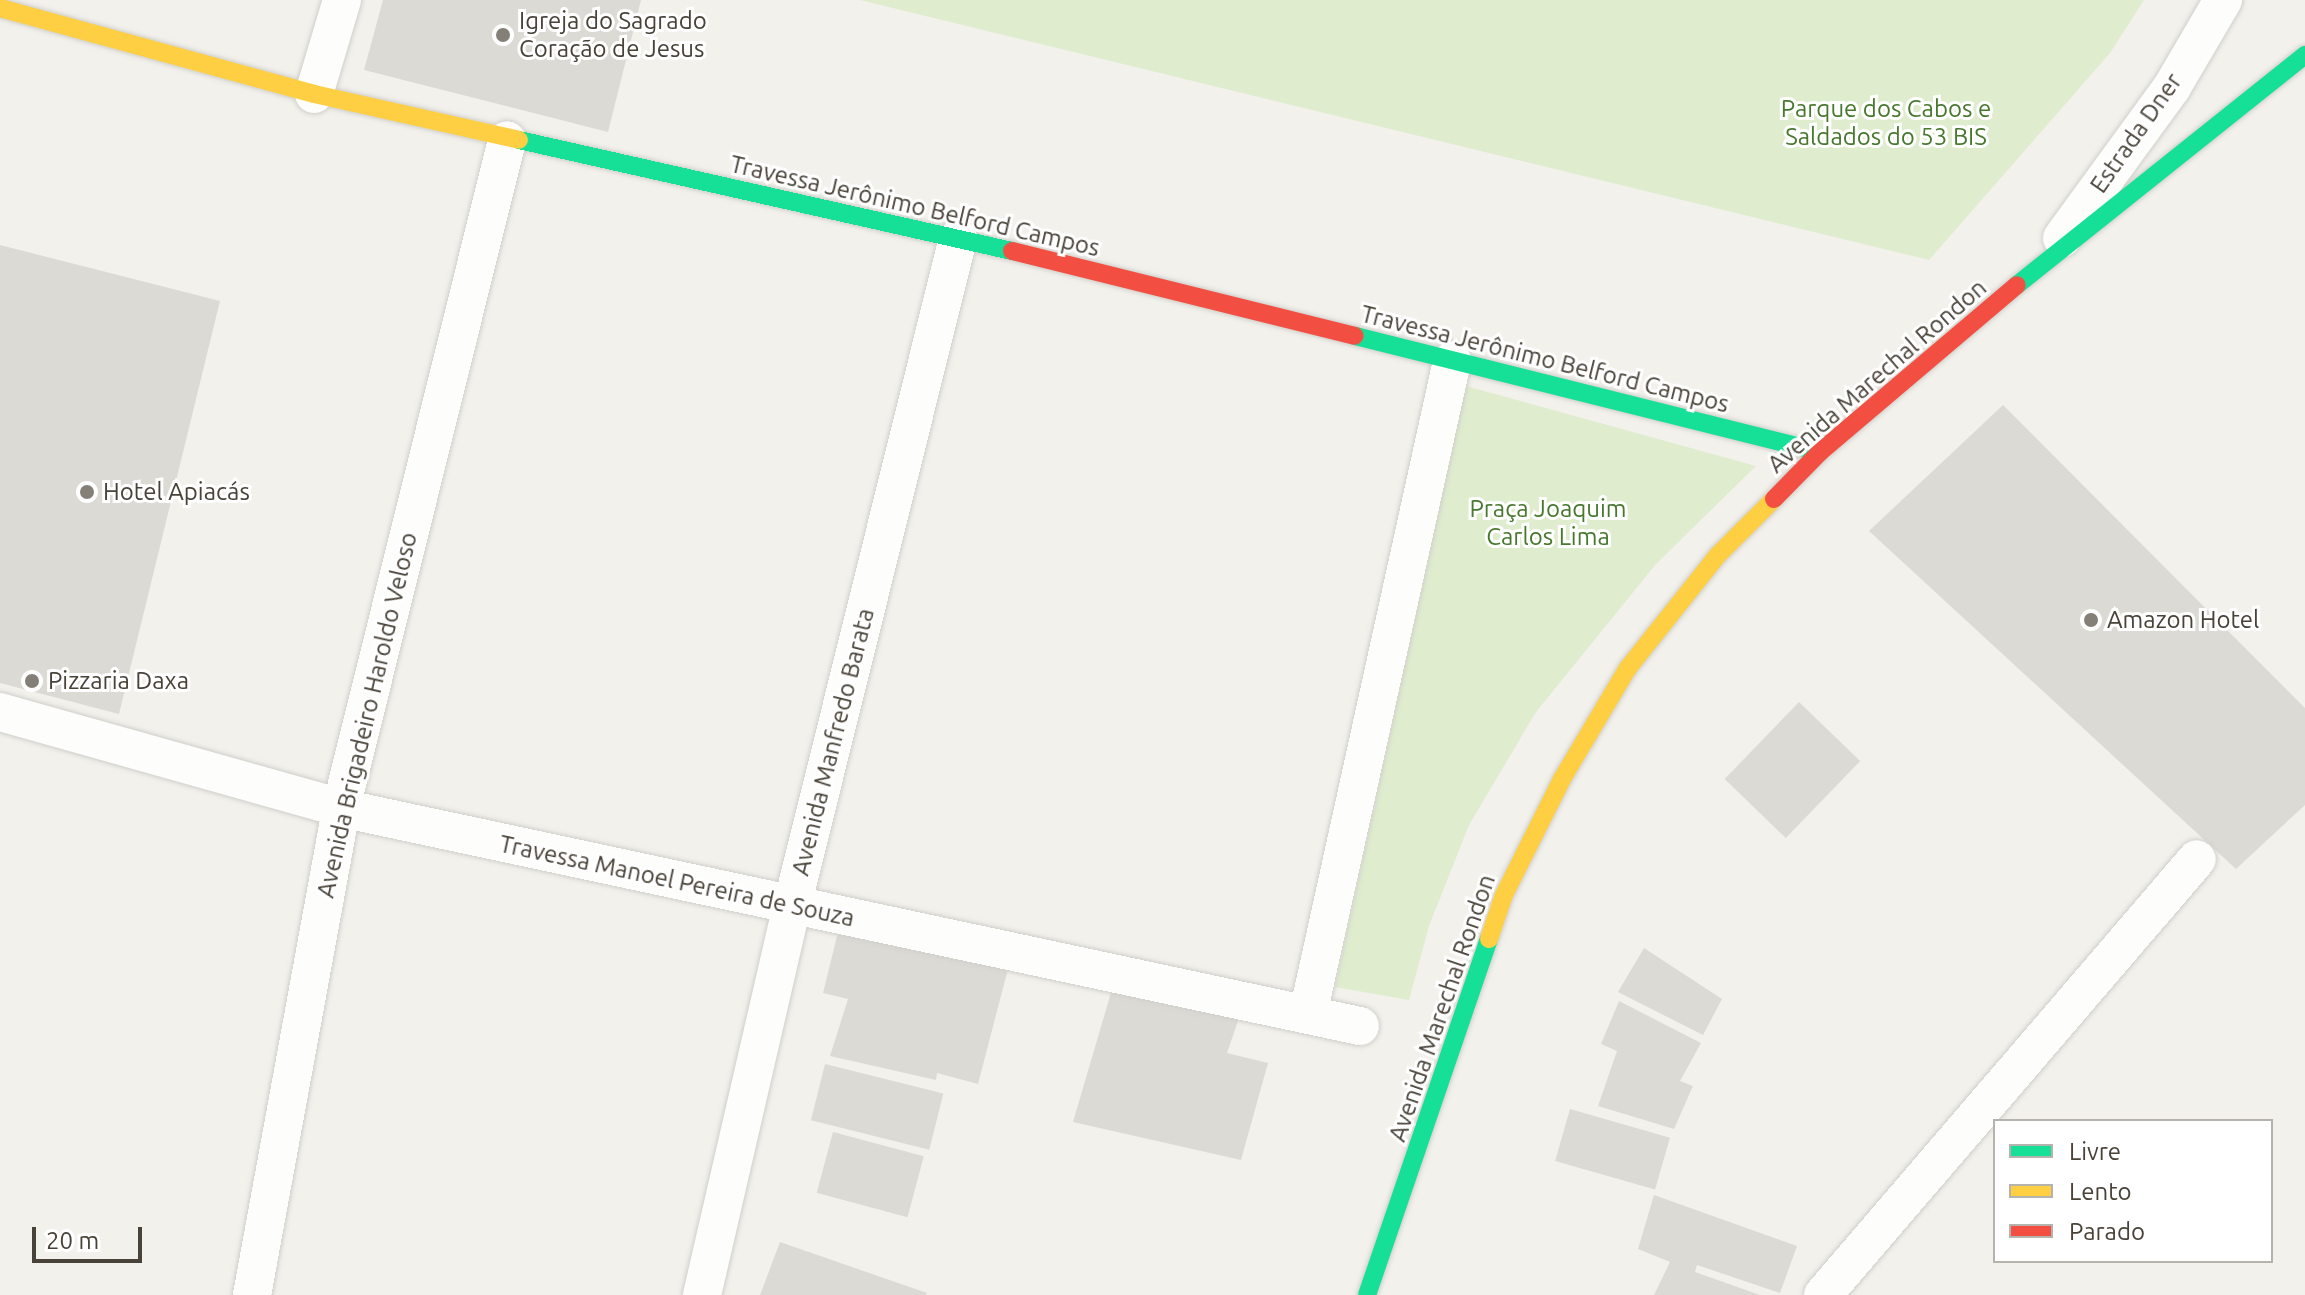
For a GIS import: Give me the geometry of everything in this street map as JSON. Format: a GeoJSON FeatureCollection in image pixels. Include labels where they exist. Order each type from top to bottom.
{"type":"FeatureCollection","features":[{"type":"Feature","properties":{"kind":"street"},"geometry":{"type":"LineString","coordinates":[[314,94],[342,0]]}},
{"type":"Feature","properties":{"kind":"street","name":"Estrada Dner"},"geometry":{"type":"LineString","coordinates":[[2044,263],[2172,87],[2223,0]]}},
{"type":"Feature","properties":{"kind":"street","name":"Travessa Jerônimo Belford Campos"},"geometry":{"type":"LineString","coordinates":[[0,8],[314,94],[507,140],[958,238],[1820,452]]}},
{"type":"Feature","properties":{"kind":"street","name":"Avenida Marechal Rondon"},"geometry":{"type":"LineString","coordinates":[[1367,1295],[1504,895],[1562,779],[1628,668],[1718,555],[1820,452],[2044,263],[2305,55]]}},
{"type":"Feature","properties":{"kind":"street","name":"Avenida Brigadeiro Haroldo Veloso"},"geometry":{"type":"LineString","coordinates":[[252,1295],[341,808],[507,140]]}},
{"type":"Feature","properties":{"kind":"street","name":"Avenida Manfredo Barata"},"geometry":{"type":"LineString","coordinates":[[702,1295],[792,906],[958,238]]}},
{"type":"Feature","properties":{"kind":"street"},"geometry":{"type":"LineString","coordinates":[[1308,1014],[1452,361]]}},
{"type":"Feature","properties":{"kind":"street","name":"Travessa Manoel Pereira de Souza"},"geometry":{"type":"LineString","coordinates":[[0,712],[341,808],[1360,1026]]}},
{"type":"Feature","properties":{"kind":"street"},"geometry":{"type":"LineString","coordinates":[[1823,1295],[2197,859]]}},
{"type":"Feature","properties":{"kind":"green space","name":"Parque dos Cabos e Saldados do 53 BIS"},"geometry":{"type":"Polygon","coordinates":[[[860,0],[2144,0],[2110,53],[1929,260],[860,0]]]}},
{"type":"Feature","properties":{"kind":"green space","name":"Praça Joaquim Carlos Lima"},"geometry":{"type":"Polygon","coordinates":[[[1466,386],[1756,466],[1656,564],[1536,712],[1469,825],[1429,926],[1409,1000],[1335,987],[1466,386]]]}},
{"type":"Feature","properties":{"kind":"building","name":"Igreja do Sagrado Coração de Jesus"},"geometry":{"type":"Polygon","coordinates":[[[383,0],[641,0],[608,132],[364,70],[383,0]]]}},
{"type":"Feature","properties":{"kind":"building","name":"Hotel Apiacás"},"geometry":{"type":"Polygon","coordinates":[[[0,245],[220,301],[119,714],[0,683],[0,245]]]}},
{"type":"Feature","properties":{"kind":"building","name":"Amazon Hotel"},"geometry":{"type":"Polygon","coordinates":[[[2003,405],[2305,708],[2305,805],[2236,869],[1869,531],[2003,405]]]}},
{"type":"Feature","properties":{"kind":"building"},"geometry":{"type":"Polygon","coordinates":[[[1799,702],[1860,761],[1786,838],[1725,779],[1799,702]]]}},
{"type":"Feature","properties":{"kind":"building"},"geometry":{"type":"Polygon","coordinates":[[[839,928],[1008,969],[978,1084],[937,1073],[936,1080],[830,1056],[848,999],[823,993],[839,928]]]}},
{"type":"Feature","properties":{"kind":"building"},"geometry":{"type":"Polygon","coordinates":[[[1644,948],[1722,999],[1703,1035],[1618,992],[1644,948]]]}},
{"type":"Feature","properties":{"kind":"building"},"geometry":{"type":"Polygon","coordinates":[[[1115,979],[1241,1012],[1227,1053],[1268,1063],[1241,1160],[1073,1122],[1115,979]]]}},
{"type":"Feature","properties":{"kind":"building"},"geometry":{"type":"Polygon","coordinates":[[[1619,1001],[1701,1043],[1680,1081],[1693,1086],[1674,1129],[1598,1106],[1617,1051],[1601,1044],[1619,1001]]]}},
{"type":"Feature","properties":{"kind":"building"},"geometry":{"type":"Polygon","coordinates":[[[825,1064],[943,1094],[929,1150],[811,1120],[825,1064]]]}},
{"type":"Feature","properties":{"kind":"building"},"geometry":{"type":"Polygon","coordinates":[[[1570,1109],[1670,1138],[1655,1190],[1555,1161],[1570,1109]]]}},
{"type":"Feature","properties":{"kind":"building"},"geometry":{"type":"Polygon","coordinates":[[[833,1132],[924,1156],[907,1217],[817,1193],[833,1132]]]}},
{"type":"Feature","properties":{"kind":"building"},"geometry":{"type":"Polygon","coordinates":[[[1654,1195],[1797,1246],[1780,1293],[1697,1265],[1695,1272],[1760,1295],[1654,1295],[1670,1262],[1638,1249],[1654,1195]]]}},
{"type":"Feature","properties":{"kind":"building"},"geometry":{"type":"Polygon","coordinates":[[[780,1242],[927,1293],[760,1295],[780,1242]]]}},
{"type":"Feature","properties":{"kind":"traffic: fast"},"geometry":{"type":"LineString","coordinates":[[2017,285],[2305,55]]}},
{"type":"Feature","properties":{"kind":"traffic: fast"},"geometry":{"type":"LineString","coordinates":[[519,140],[1012,251]]}},
{"type":"Feature","properties":{"kind":"traffic: fast"},"geometry":{"type":"LineString","coordinates":[[1355,336],[1820,452]]}},
{"type":"Feature","properties":{"kind":"traffic: fast"},"geometry":{"type":"LineString","coordinates":[[1367,1295],[1489,939]]}},
{"type":"Feature","properties":{"kind":"traffic: slow"},"geometry":{"type":"LineString","coordinates":[[0,8],[314,94],[519,140]]}},
{"type":"Feature","properties":{"kind":"traffic: slow"},"geometry":{"type":"LineString","coordinates":[[1489,939],[1504,895],[1562,779],[1628,668],[1718,555],[1774,499]]}},
{"type":"Feature","properties":{"kind":"traffic: jam"},"geometry":{"type":"LineString","coordinates":[[1012,251],[1355,336]]}},
{"type":"Feature","properties":{"kind":"traffic: jam"},"geometry":{"type":"LineString","coordinates":[[1774,499],[1820,452],[2017,285]]}},
{"type":"Feature","properties":{"kind":"place","name":"Igreja do Sagrado Coração de Jesus"},"geometry":{"type":"Point","coordinates":[503,35]}},
{"type":"Feature","properties":{"kind":"place","name":"Hotel Apiacás"},"geometry":{"type":"Point","coordinates":[87,492]}},
{"type":"Feature","properties":{"kind":"place","name":"Amazon Hotel"},"geometry":{"type":"Point","coordinates":[2091,620]}},
{"type":"Feature","properties":{"kind":"place","name":"Pizzaria Daxa"},"geometry":{"type":"Point","coordinates":[32,681]}}]}
